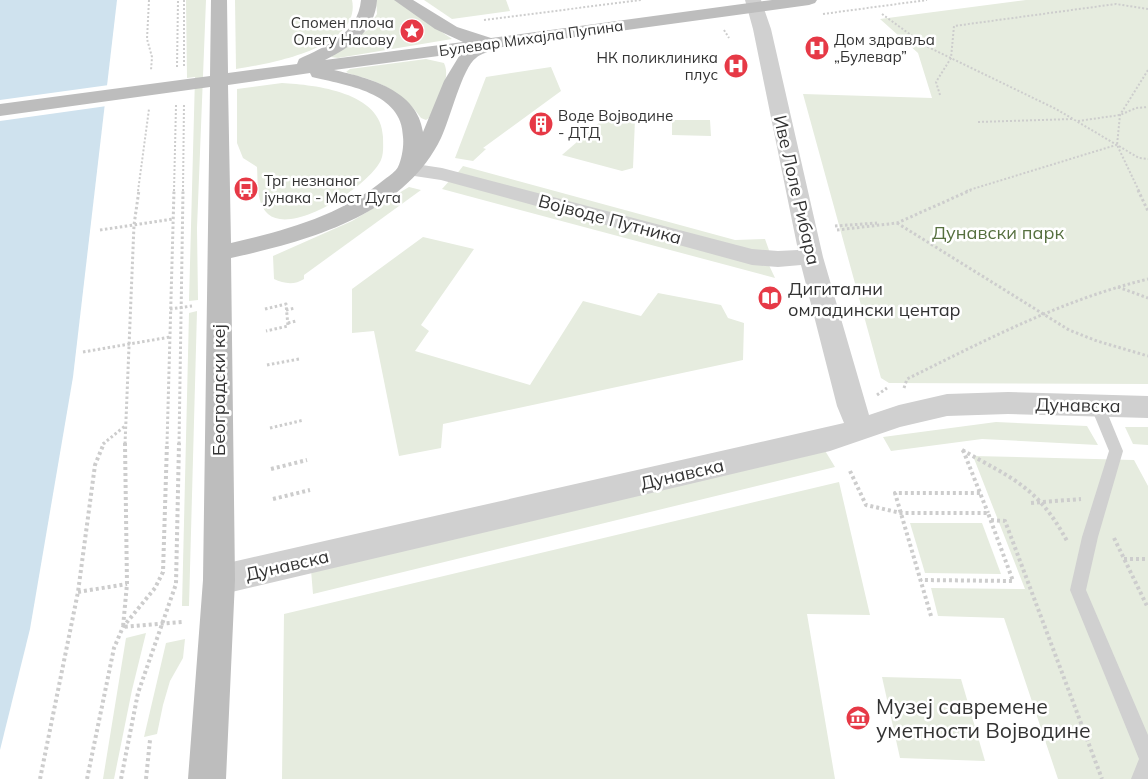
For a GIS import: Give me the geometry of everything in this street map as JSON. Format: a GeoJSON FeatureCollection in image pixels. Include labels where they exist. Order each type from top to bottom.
{"type":"FeatureCollection","features":[{"type":"Feature","properties":{"kind":"main road","name":"Београдски кеј"},"geometry":{"type":"LineString","coordinates":[[208,779],[219,580],[218,253],[220,0]]}},
{"type":"Feature","properties":{"kind":"main road"},"geometry":{"type":"LineString","coordinates":[[283,71],[304,64],[325,53],[357,31],[369,14],[370,0]]}},
{"type":"Feature","properties":{"kind":"main road"},"geometry":{"type":"LineString","coordinates":[[402,0],[464,37],[500,42]]}},
{"type":"Feature","properties":{"kind":"main road","name":"Булевар Михајла Пупина"},"geometry":{"type":"LineString","coordinates":[[0,110],[500,42],[754,4],[808,0]]}},
{"type":"Feature","properties":{"kind":"main road"},"geometry":{"type":"LineString","coordinates":[[218,253],[266,243],[339,218],[391,185],[425,149],[464,59],[476,50],[500,42]]}},
{"type":"Feature","properties":{"kind":"main road"},"geometry":{"type":"LineString","coordinates":[[283,71],[336,76],[362,83],[398,103],[407,114],[412,126],[412,154],[409,168]]}},
{"type":"Feature","properties":{"kind":"street","name":"Иве Лоле Рибара"},"geometry":{"type":"LineString","coordinates":[[754,4],[762,29],[811,257],[851,406],[861,429]]}},
{"type":"Feature","properties":{"kind":"street","name":"Војводе Путника"},"geometry":{"type":"LineString","coordinates":[[409,168],[450,177],[752,257],[778,259],[811,257]]}},
{"type":"Feature","properties":{"kind":"street","name":"Дунавска"},"geometry":{"type":"LineString","coordinates":[[219,580],[830,439],[899,416],[947,405],[1008,403],[1148,407]]}},
{"type":"Feature","properties":{"kind":"lane"},"geometry":{"type":"LineString","coordinates":[[1097,406],[1116,451],[1081,568],[1078,590],[1148,760],[1141,779]]}},
{"type":"Feature","properties":{"kind":"path"},"geometry":{"type":"LineString","coordinates":[[123,628],[127,584],[125,425],[134,225],[152,57],[147,39],[149,0]]}},
{"type":"Feature","properties":{"kind":"path"},"geometry":{"type":"LineString","coordinates":[[176,74],[178,0]]}},
{"type":"Feature","properties":{"kind":"path"},"geometry":{"type":"LineString","coordinates":[[184,0],[184,73]]}},
{"type":"Feature","properties":{"kind":"path"},"geometry":{"type":"LineString","coordinates":[[476,21],[640,0]]}},
{"type":"Feature","properties":{"kind":"path"},"geometry":{"type":"LineString","coordinates":[[823,14],[927,0]]}},
{"type":"Feature","properties":{"kind":"path"},"geometry":{"type":"LineString","coordinates":[[940,95],[936,82],[951,58],[954,26],[1116,4],[1148,9]]}},
{"type":"Feature","properties":{"kind":"path"},"geometry":{"type":"LineString","coordinates":[[882,14],[926,46],[1072,118],[1139,158],[1148,159]]}},
{"type":"Feature","properties":{"kind":"path"},"geometry":{"type":"LineString","coordinates":[[1148,70],[1120,115],[1117,145],[1148,212]]}},
{"type":"Feature","properties":{"kind":"path"},"geometry":{"type":"LineString","coordinates":[[121,779],[138,693],[149,656],[176,584],[184,102]]}},
{"type":"Feature","properties":{"kind":"path"},"geometry":{"type":"LineString","coordinates":[[87,779],[114,648],[123,628],[155,588],[163,572],[176,103]]}},
{"type":"Feature","properties":{"kind":"path"},"geometry":{"type":"LineString","coordinates":[[1077,121],[1120,115],[1148,107]]}},
{"type":"Feature","properties":{"kind":"path"},"geometry":{"type":"LineString","coordinates":[[978,122],[1072,118]]}},
{"type":"Feature","properties":{"kind":"path"},"geometry":{"type":"LineString","coordinates":[[836,228],[870,222],[878,224],[897,222],[960,193],[1117,145]]}},
{"type":"Feature","properties":{"kind":"path"},"geometry":{"type":"LineString","coordinates":[[100,230],[173,219]]}},
{"type":"Feature","properties":{"kind":"path"},"geometry":{"type":"LineString","coordinates":[[897,222],[1069,330],[1097,342],[1148,356]]}},
{"type":"Feature","properties":{"kind":"path"},"geometry":{"type":"LineString","coordinates":[[904,388],[907,379],[1041,313],[1117,286],[1148,279]]}},
{"type":"Feature","properties":{"kind":"path"},"geometry":{"type":"LineString","coordinates":[[1117,286],[1148,298]]}},
{"type":"Feature","properties":{"kind":"path"},"geometry":{"type":"LineString","coordinates":[[264,308],[286,304],[288,322],[288,326],[266,331]]}},
{"type":"Feature","properties":{"kind":"path"},"geometry":{"type":"LineString","coordinates":[[170,309],[192,306]]}},
{"type":"Feature","properties":{"kind":"path"},"geometry":{"type":"LineString","coordinates":[[286,310],[295,308]]}},
{"type":"Feature","properties":{"kind":"path"},"geometry":{"type":"LineString","coordinates":[[288,322],[296,321]]}},
{"type":"Feature","properties":{"kind":"path"},"geometry":{"type":"LineString","coordinates":[[83,352],[170,337]]}},
{"type":"Feature","properties":{"kind":"path"},"geometry":{"type":"LineString","coordinates":[[267,365],[299,359]]}},
{"type":"Feature","properties":{"kind":"path"},"geometry":{"type":"LineString","coordinates":[[877,395],[887,388]]}},
{"type":"Feature","properties":{"kind":"path"},"geometry":{"type":"LineString","coordinates":[[270,428],[304,420]]}},
{"type":"Feature","properties":{"kind":"path"},"geometry":{"type":"LineString","coordinates":[[40,779],[78,592],[95,465],[103,443],[125,425]]}},
{"type":"Feature","properties":{"kind":"path"},"geometry":{"type":"LineString","coordinates":[[921,580],[1013,581],[991,520],[962,450],[1030,489],[1044,502],[1056,520],[1081,568]]}},
{"type":"Feature","properties":{"kind":"path"},"geometry":{"type":"LineString","coordinates":[[271,468],[307,460]]}},
{"type":"Feature","properties":{"kind":"path"},"geometry":{"type":"LineString","coordinates":[[850,471],[866,505],[901,513],[988,513]]}},
{"type":"Feature","properties":{"kind":"path"},"geometry":{"type":"LineString","coordinates":[[273,499],[310,490]]}},
{"type":"Feature","properties":{"kind":"path"},"geometry":{"type":"LineString","coordinates":[[931,616],[895,493],[980,493]]}},
{"type":"Feature","properties":{"kind":"path"},"geometry":{"type":"LineString","coordinates":[[1031,504],[1044,502],[1100,502],[1124,559],[1148,608]]}},
{"type":"Feature","properties":{"kind":"path"},"geometry":{"type":"LineString","coordinates":[[991,520],[1005,521],[1102,779]]}},
{"type":"Feature","properties":{"kind":"path"},"geometry":{"type":"LineString","coordinates":[[1124,559],[1148,559]]}},
{"type":"Feature","properties":{"kind":"path"},"geometry":{"type":"LineString","coordinates":[[78,592],[127,584]]}},
{"type":"Feature","properties":{"kind":"path"},"geometry":{"type":"LineString","coordinates":[[123,628],[182,622]]}},
{"type":"Feature","properties":{"kind":"path"},"geometry":{"type":"LineString","coordinates":[[146,779],[150,740]]}},
{"type":"Feature","properties":{"kind":"green space"},"geometry":{"type":"Polygon","coordinates":[[[186,0],[206,0],[197,228],[198,300],[189,301],[195,77],[187,78],[186,0]]]}},
{"type":"Feature","properties":{"kind":"green space"},"geometry":{"type":"Polygon","coordinates":[[[235,0],[352,0],[351,17],[343,30],[328,42],[310,51],[269,63],[236,69],[235,0]]]}},
{"type":"Feature","properties":{"kind":"green space"},"geometry":{"type":"Polygon","coordinates":[[[376,0],[395,0],[452,39],[338,58],[331,57],[366,31],[377,14],[376,0]]]}},
{"type":"Feature","properties":{"kind":"green space"},"geometry":{"type":"Polygon","coordinates":[[[424,0],[506,0],[510,11],[452,19],[424,0]]]}},
{"type":"Feature","properties":{"kind":"green space","name":"Дунавски парк"},"geometry":{"type":"Polygon","coordinates":[[[1026,0],[1148,0],[1148,384],[889,383],[881,378],[803,94],[932,98],[918,53],[880,19],[1026,0]]]}},
{"type":"Feature","properties":{"kind":"green space"},"geometry":{"type":"Polygon","coordinates":[[[426,59],[444,63],[446,77],[439,98],[429,118],[426,120],[421,118],[410,104],[389,88],[346,72],[350,69],[426,59]]]}},
{"type":"Feature","properties":{"kind":"green space"},"geometry":{"type":"Polygon","coordinates":[[[551,67],[561,91],[483,148],[486,149],[473,161],[455,158],[486,77],[551,67]]]}},
{"type":"Feature","properties":{"kind":"green space"},"geometry":{"type":"Polygon","coordinates":[[[282,83],[329,89],[360,101],[372,110],[380,122],[383,137],[383,154],[374,170],[362,182],[330,205],[295,218],[280,219],[268,214],[261,204],[258,192],[257,167],[243,158],[237,143],[237,89],[282,83]]]}},
{"type":"Feature","properties":{"kind":"green space"},"geometry":{"type":"Polygon","coordinates":[[[607,116],[635,119],[633,168],[622,171],[562,155],[607,116]]]}},
{"type":"Feature","properties":{"kind":"green space"},"geometry":{"type":"Polygon","coordinates":[[[672,120],[710,120],[711,136],[672,135],[672,120]]]}},
{"type":"Feature","properties":{"kind":"green space"},"geometry":{"type":"Polygon","coordinates":[[[463,166],[735,240],[765,239],[770,253],[756,253],[456,175],[463,166]]]}},
{"type":"Feature","properties":{"kind":"green space"},"geometry":{"type":"Polygon","coordinates":[[[451,179],[768,263],[775,278],[442,189],[451,179]]]}},
{"type":"Feature","properties":{"kind":"green space"},"geometry":{"type":"Polygon","coordinates":[[[409,187],[421,190],[304,275],[304,279],[289,283],[274,279],[273,256],[352,221],[409,187]]]}},
{"type":"Feature","properties":{"kind":"green space"},"geometry":{"type":"Polygon","coordinates":[[[423,237],[474,249],[421,325],[429,331],[415,351],[530,385],[583,301],[641,316],[658,293],[721,305],[728,318],[744,323],[743,360],[443,424],[441,448],[399,456],[374,331],[352,333],[352,289],[423,237]]]}},
{"type":"Feature","properties":{"kind":"green space"},"geometry":{"type":"Polygon","coordinates":[[[197,311],[189,606],[182,606],[189,313],[197,311]]]}},
{"type":"Feature","properties":{"kind":"green space"},"geometry":{"type":"Polygon","coordinates":[[[996,422],[1087,426],[1098,445],[982,439],[891,451],[883,437],[996,422]]]}},
{"type":"Feature","properties":{"kind":"green space"},"geometry":{"type":"Polygon","coordinates":[[[1125,427],[1148,427],[1148,445],[1133,444],[1125,427]]]}},
{"type":"Feature","properties":{"kind":"green space"},"geometry":{"type":"Polygon","coordinates":[[[824,449],[835,467],[313,594],[311,570],[824,449]]]}},
{"type":"Feature","properties":{"kind":"green space"},"geometry":{"type":"Polygon","coordinates":[[[973,456],[1134,460],[1148,486],[1148,779],[1058,779],[1004,618],[938,616],[931,588],[1025,589],[973,456]]]}},
{"type":"Feature","properties":{"kind":"green space"},"geometry":{"type":"Polygon","coordinates":[[[839,482],[870,615],[807,614],[835,779],[282,779],[284,614],[839,482]]]}},
{"type":"Feature","properties":{"kind":"green space"},"geometry":{"type":"Polygon","coordinates":[[[910,523],[982,523],[1001,574],[925,573],[910,523]]]}},
{"type":"Feature","properties":{"kind":"green space"},"geometry":{"type":"Polygon","coordinates":[[[146,633],[114,779],[103,779],[126,638],[146,633]]]}},
{"type":"Feature","properties":{"kind":"green space"},"geometry":{"type":"Polygon","coordinates":[[[185,639],[183,658],[170,681],[157,734],[144,737],[166,643],[185,639]]]}},
{"type":"Feature","properties":{"kind":"green space"},"geometry":{"type":"Polygon","coordinates":[[[882,677],[961,679],[985,761],[900,758],[882,677]]]}},
{"type":"Feature","properties":{"kind":"water"},"geometry":{"type":"Polygon","coordinates":[[[0,0],[117,0],[73,377],[30,629],[0,750],[0,0]]]}},
{"type":"Feature","properties":{"kind":"pier"},"geometry":{"type":"Polygon","coordinates":[[[109,85],[107,106],[0,121],[0,100],[109,85]]]}},
{"type":"Feature","properties":{"kind":"place","name":"Спомен плоча Олегу Насову"},"geometry":{"type":"Point","coordinates":[412,31]}},
{"type":"Feature","properties":{"kind":"place","name":"Дом здравља „Булевар”"},"geometry":{"type":"Point","coordinates":[817,48]}},
{"type":"Feature","properties":{"kind":"place","name":"НК поликлиника плус"},"geometry":{"type":"Point","coordinates":[736,66]}},
{"type":"Feature","properties":{"kind":"place","name":"Воде Војводине - ДТД"},"geometry":{"type":"Point","coordinates":[541,124]}},
{"type":"Feature","properties":{"kind":"place","name":"Трг незнаног јунака - Мост Дуга"},"geometry":{"type":"Point","coordinates":[246,189]}},
{"type":"Feature","properties":{"kind":"place","name":"Дигитални омладински центар"},"geometry":{"type":"Point","coordinates":[770,298]}},
{"type":"Feature","properties":{"kind":"place","name":"Музеј савремене уметности Војводине"},"geometry":{"type":"Point","coordinates":[858,718]}}]}
